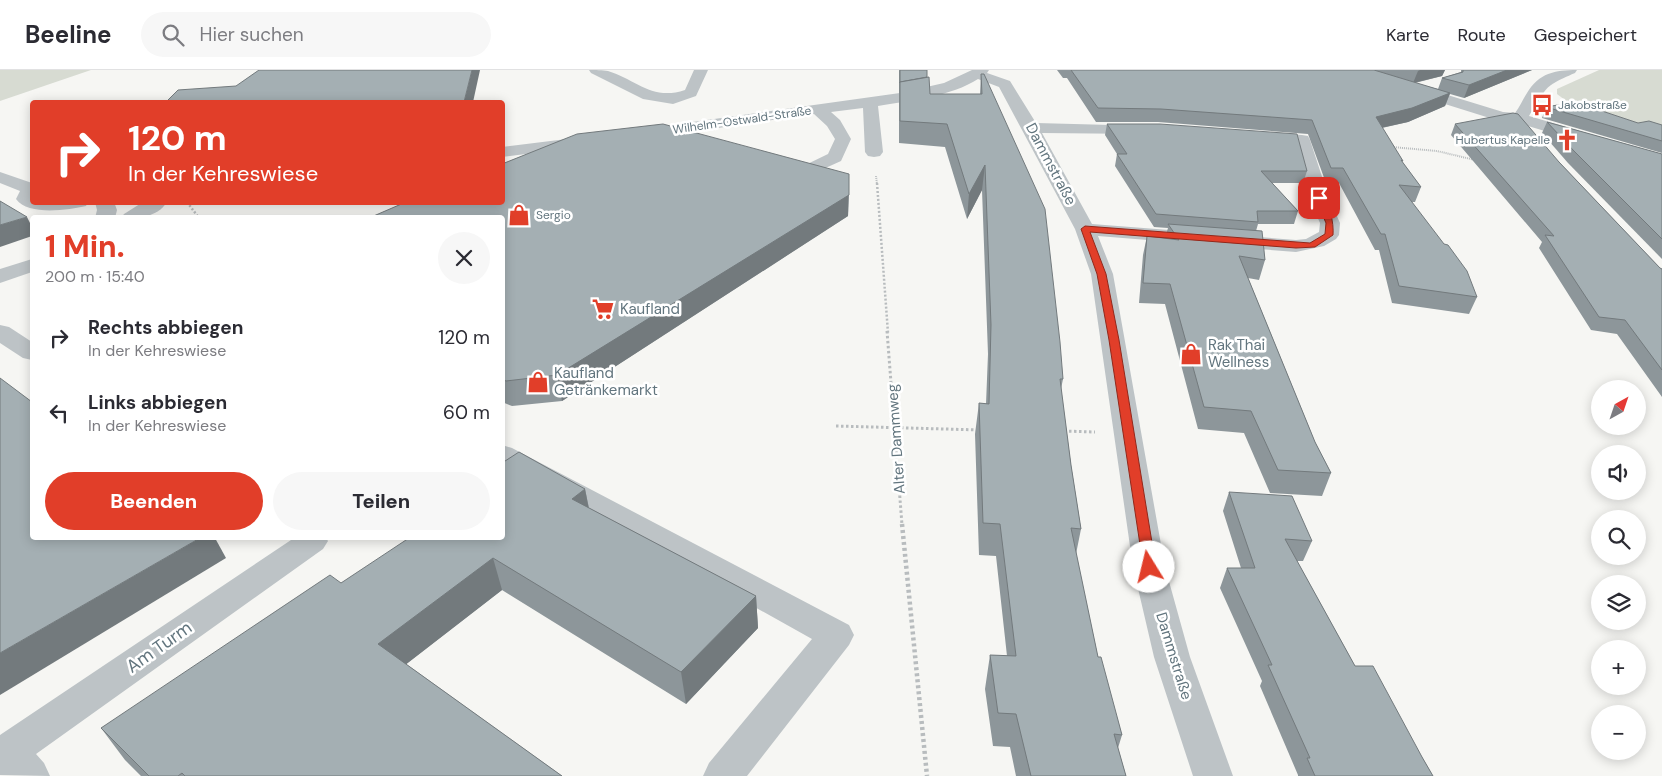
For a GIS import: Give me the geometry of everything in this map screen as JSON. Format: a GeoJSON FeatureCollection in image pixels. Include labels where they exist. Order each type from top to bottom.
{"type":"FeatureCollection","features":[{"type":"Feature","properties":{"kind":"street"},"geometry":{"type":"LineString","coordinates":[[596,70],[643,94],[673,99],[691,93],[700,70]]}},
{"type":"Feature","properties":{"kind":"street"},"geometry":{"type":"LineString","coordinates":[[1352,70],[1502,117],[1519,118],[1601,143]]}},
{"type":"Feature","properties":{"kind":"street"},"geometry":{"type":"LineString","coordinates":[[1519,118],[1524,113],[1529,101],[1541,83],[1570,70]]}},
{"type":"Feature","properties":{"kind":"street","name":"Wilhelm-Ostwald-Straße"},"geometry":{"type":"LineString","coordinates":[[623,136],[870,102],[938,89],[980,72]]}},
{"type":"Feature","properties":{"kind":"street","name":"Dammstraße"},"geometry":{"type":"LineString","coordinates":[[980,72],[1005,84],[1031,128],[1085,229],[1102,274],[1149,567],[1172,657],[1213,776]]}},
{"type":"Feature","properties":{"kind":"street"},"geometry":{"type":"LineString","coordinates":[[1414,89],[1443,83]]}},
{"type":"Feature","properties":{"kind":"street"},"geometry":{"type":"LineString","coordinates":[[870,102],[874,152]]}},
{"type":"Feature","properties":{"kind":"street"},"geometry":{"type":"LineString","coordinates":[[800,174],[835,157],[842,139],[834,123],[817,109]]}},
{"type":"Feature","properties":{"kind":"street"},"geometry":{"type":"LineString","coordinates":[[1519,118],[1543,146]]}},
{"type":"Feature","properties":{"kind":"street"},"geometry":{"type":"LineString","coordinates":[[1031,128],[1158,129]]}},
{"type":"Feature","properties":{"kind":"street"},"geometry":{"type":"LineString","coordinates":[[1085,229],[1296,246],[1312,245],[1329,235],[1330,223],[1319,198],[1302,140],[1244,136]]}},
{"type":"Feature","properties":{"kind":"street"},"geometry":{"type":"LineString","coordinates":[[505,152],[594,141]]}},
{"type":"Feature","properties":{"kind":"street"},"geometry":{"type":"LineString","coordinates":[[0,176],[30,174]]}},
{"type":"Feature","properties":{"kind":"street"},"geometry":{"type":"LineString","coordinates":[[0,176],[25,193]]}},
{"type":"Feature","properties":{"kind":"street"},"geometry":{"type":"LineString","coordinates":[[44,205],[58,205]]}},
{"type":"Feature","properties":{"kind":"street"},"geometry":{"type":"LineString","coordinates":[[135,215],[153,205]]}},
{"type":"Feature","properties":{"kind":"street"},"geometry":{"type":"LineString","coordinates":[[51,206],[68,215]]}},
{"type":"Feature","properties":{"kind":"street"},"geometry":{"type":"LineString","coordinates":[[0,276],[30,266]]}},
{"type":"Feature","properties":{"kind":"street"},"geometry":{"type":"LineString","coordinates":[[2,334],[30,352]]}},
{"type":"Feature","properties":{"kind":"street"},"geometry":{"type":"LineString","coordinates":[[505,456],[836,635],[723,776]]}},
{"type":"Feature","properties":{"kind":"street","name":"Am Turm"},"geometry":{"type":"LineString","coordinates":[[13,761],[312,542],[309,540]]}},
{"type":"Feature","properties":{"kind":"path"},"geometry":{"type":"LineString","coordinates":[[1389,147],[1437,151],[1482,162]]}},
{"type":"Feature","properties":{"kind":"path","name":"Alter Dammweg"},"geometry":{"type":"LineString","coordinates":[[874,152],[906,568],[926,776]]}},
{"type":"Feature","properties":{"kind":"path"},"geometry":{"type":"LineString","coordinates":[[836,426],[982,430]]}},
{"type":"Feature","properties":{"kind":"path"},"geometry":{"type":"LineString","coordinates":[[1062,431],[1128,433]]}},
{"type":"Feature","properties":{"kind":"shaded area"},"geometry":{"type":"Polygon","coordinates":[[[0,70],[91,70],[0,101],[0,70]]]}},
{"type":"Feature","properties":{"kind":"shaded area"},"geometry":{"type":"Polygon","coordinates":[[[1599,70],[1662,70],[1662,131],[1581,112],[1557,94],[1557,89],[1599,70]]]}},
{"type":"Feature","properties":{"kind":"building"},"geometry":{"type":"Polygon","coordinates":[[[259,70],[472,70],[464,100],[168,100],[178,90],[236,86],[259,70]]]}},
{"type":"Feature","properties":{"kind":"building"},"geometry":{"type":"Polygon","coordinates":[[[900,70],[927,70],[927,77],[900,82],[900,70]]]}},
{"type":"Feature","properties":{"kind":"building"},"geometry":{"type":"Polygon","coordinates":[[[1071,70],[1374,70],[1450,93],[1412,108],[1376,117],[1403,161],[1401,160],[1421,187],[1399,185],[1467,271],[1477,297],[1399,286],[1385,234],[1381,234],[1343,168],[1331,168],[1312,120],[1161,109],[1098,108],[1071,70]]]}},
{"type":"Feature","properties":{"kind":"building"},"geometry":{"type":"Polygon","coordinates":[[[1463,70],[1507,70],[1469,85],[1442,78],[1463,72],[1463,70]]]}},
{"type":"Feature","properties":{"kind":"building"},"geometry":{"type":"Polygon","coordinates":[[[981,74],[984,74],[1045,209],[1060,342],[1063,379],[1060,379],[1081,529],[1071,528],[1098,657],[1101,657],[1122,735],[1114,734],[1126,776],[1031,776],[1016,714],[998,713],[990,655],[1016,656],[1000,524],[983,523],[979,403],[989,404],[991,325],[985,165],[969,194],[947,124],[900,121],[900,82],[929,77],[930,94],[982,94],[981,74]]]}},
{"type":"Feature","properties":{"kind":"building"},"geometry":{"type":"Polygon","coordinates":[[[1575,102],[1638,123],[1649,121],[1662,125],[1662,141],[1546,107],[1575,102]]]}},
{"type":"Feature","properties":{"kind":"building"},"geometry":{"type":"Polygon","coordinates":[[[1513,113],[1518,114],[1559,162],[1662,269],[1662,370],[1625,320],[1599,317],[1545,235],[1554,236],[1455,124],[1513,113]]]}},
{"type":"Feature","properties":{"kind":"building"},"geometry":{"type":"Polygon","coordinates":[[[1547,122],[1662,154],[1662,239],[1574,151],[1547,122]]]}},
{"type":"Feature","properties":{"kind":"building","name":"Kaufland"},"geometry":{"type":"Polygon","coordinates":[[[663,124],[849,174],[849,195],[557,375],[506,381],[505,215],[376,215],[399,205],[505,205],[505,163],[577,134],[663,124]]]}},
{"type":"Feature","properties":{"kind":"building"},"geometry":{"type":"Polygon","coordinates":[[[1107,124],[1160,124],[1297,134],[1307,171],[1261,171],[1298,211],[1257,211],[1258,222],[1156,214],[1117,154],[1127,154],[1107,124]]]}},
{"type":"Feature","properties":{"kind":"building"},"geometry":{"type":"Polygon","coordinates":[[[0,201],[27,217],[0,225],[0,201]]]}},
{"type":"Feature","properties":{"kind":"building"},"geometry":{"type":"Polygon","coordinates":[[[1168,224],[1262,231],[1265,260],[1239,256],[1315,442],[1331,473],[1278,470],[1251,411],[1204,407],[1170,284],[1143,283],[1147,236],[1179,240],[1168,224]]]}},
{"type":"Feature","properties":{"kind":"building"},"geometry":{"type":"Polygon","coordinates":[[[0,378],[30,400],[30,540],[197,540],[0,653],[0,378]]]}},
{"type":"Feature","properties":{"kind":"building"},"geometry":{"type":"Polygon","coordinates":[[[519,452],[585,489],[572,499],[756,596],[681,672],[493,558],[378,644],[562,776],[185,776],[182,773],[178,776],[149,776],[101,728],[330,575],[341,583],[406,540],[505,540],[505,461],[519,452]]]}},
{"type":"Feature","properties":{"kind":"building"},"geometry":{"type":"Polygon","coordinates":[[[1229,492],[1292,496],[1312,541],[1285,539],[1355,666],[1373,666],[1433,776],[1315,776],[1307,758],[1310,758],[1268,665],[1272,665],[1227,568],[1255,568],[1229,492]]]}},
{"type":"Feature","properties":{"kind":"place","name":"Jakobstraße"},"geometry":{"type":"Point","coordinates":[1542,105]}},
{"type":"Feature","properties":{"kind":"place","name":"Hubertus Kapelle"},"geometry":{"type":"Point","coordinates":[1567,140]}},
{"type":"Feature","properties":{"kind":"place","name":"Sergio"},"geometry":{"type":"Point","coordinates":[519,215]}},
{"type":"Feature","properties":{"kind":"place","name":"Kaufland"},"geometry":{"type":"Point","coordinates":[603,309]}},
{"type":"Feature","properties":{"kind":"place","name":"Rak Thai Wellness"},"geometry":{"type":"Point","coordinates":[1191,354]}},
{"type":"Feature","properties":{"kind":"place","name":"Kaufland Getränkemarkt"},"geometry":{"type":"Point","coordinates":[538,382]}},
{"type":"Feature","properties":{"kind":"route"},"geometry":{"type":"LineString","coordinates":[[1149,567],[1102,274],[1085,229],[1296,246],[1312,245],[1329,235],[1330,223],[1319,198]]}}]}
